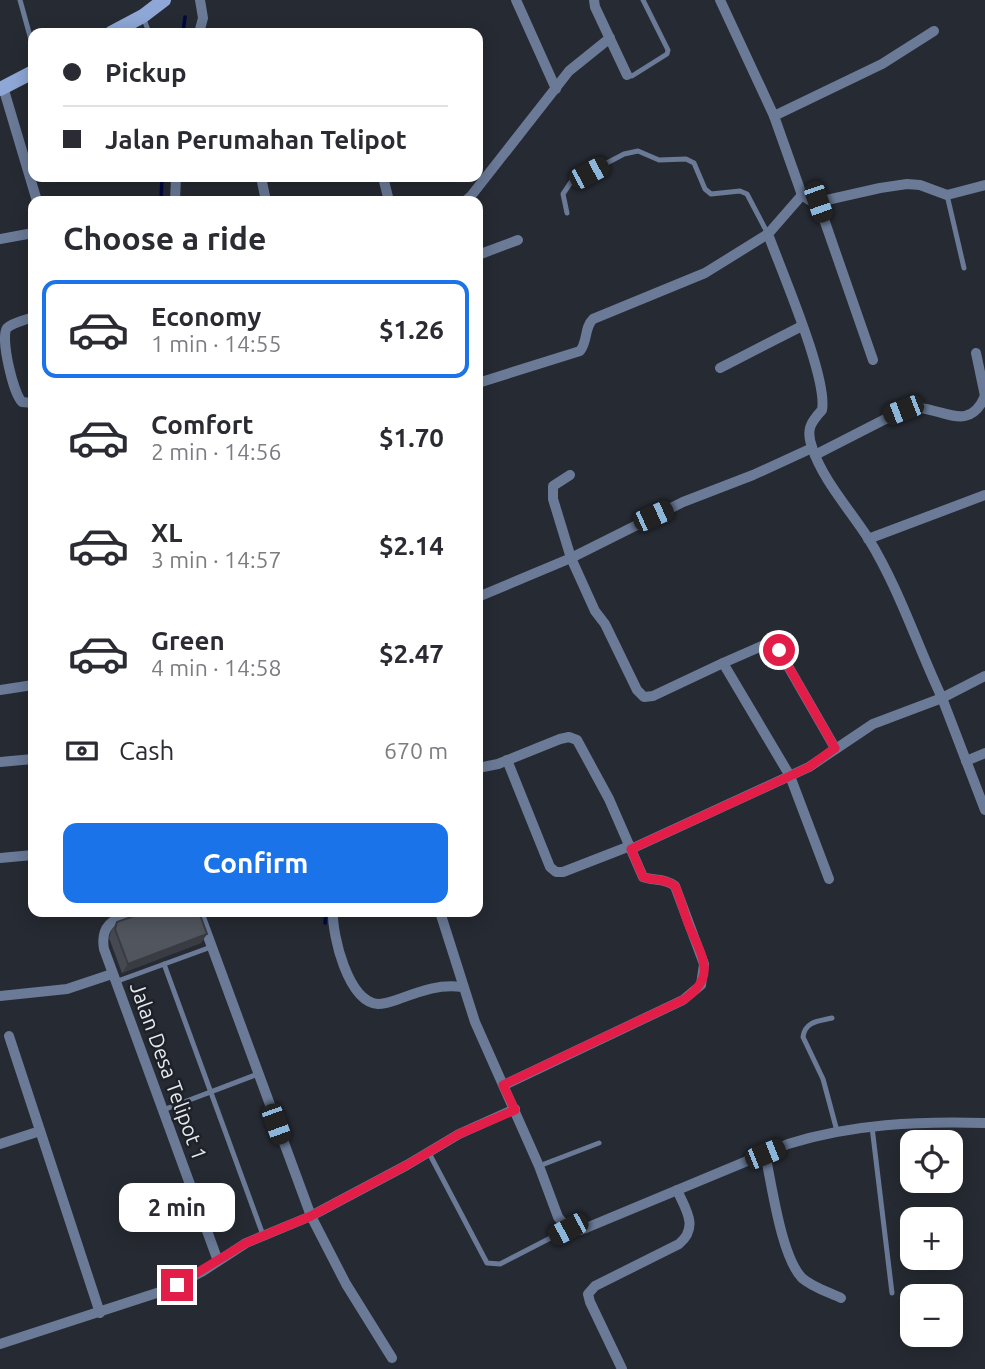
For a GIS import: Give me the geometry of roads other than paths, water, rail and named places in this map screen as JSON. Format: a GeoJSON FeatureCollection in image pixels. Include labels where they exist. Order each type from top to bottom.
{"type":"FeatureCollection","features":[{"type":"Feature","properties":{"kind":"main road"},"geometry":{"type":"LineString","coordinates":[[120,28],[143,16],[164,0]]}},
{"type":"Feature","properties":{"kind":"main road"},"geometry":{"type":"LineString","coordinates":[[2,88],[28,75]]}},
{"type":"Feature","properties":{"kind":"street"},"geometry":{"type":"LineString","coordinates":[[200,0],[203,18],[201,28]]}},
{"type":"Feature","properties":{"kind":"street"},"geometry":{"type":"LineString","coordinates":[[516,0],[556,89]]}},
{"type":"Feature","properties":{"kind":"street"},"geometry":{"type":"LineString","coordinates":[[594,0],[627,75]]}},
{"type":"Feature","properties":{"kind":"street"},"geometry":{"type":"LineString","coordinates":[[720,0],[774,116],[802,195],[809,201],[818,202],[907,184],[920,185],[947,195],[985,185]]}},
{"type":"Feature","properties":{"kind":"street"},"geometry":{"type":"LineString","coordinates":[[774,116],[882,64],[934,31]]}},
{"type":"Feature","properties":{"kind":"street"},"geometry":{"type":"LineString","coordinates":[[483,182],[569,71],[610,38]]}},
{"type":"Feature","properties":{"kind":"street"},"geometry":{"type":"LineString","coordinates":[[2,88],[28,172]]}},
{"type":"Feature","properties":{"kind":"street"},"geometry":{"type":"LineString","coordinates":[[472,196],[483,182]]}},
{"type":"Feature","properties":{"kind":"street"},"geometry":{"type":"LineString","coordinates":[[483,381],[580,351],[584,346],[588,324],[593,319],[705,273],[768,234],[802,195]]}},
{"type":"Feature","properties":{"kind":"street"},"geometry":{"type":"LineString","coordinates":[[818,202],[873,360]]}},
{"type":"Feature","properties":{"kind":"street"},"geometry":{"type":"LineString","coordinates":[[0,239],[28,234]]}},
{"type":"Feature","properties":{"kind":"street"},"geometry":{"type":"LineString","coordinates":[[768,234],[802,326],[824,401],[822,410],[810,423],[808,430],[813,452],[840,499],[868,539],[902,605],[942,698],[985,810]]}},
{"type":"Feature","properties":{"kind":"street"},"geometry":{"type":"LineString","coordinates":[[483,253],[518,240]]}},
{"type":"Feature","properties":{"kind":"street"},"geometry":{"type":"LineString","coordinates":[[28,319],[8,327],[4,334],[17,396],[22,402],[28,403]]}},
{"type":"Feature","properties":{"kind":"street"},"geometry":{"type":"LineString","coordinates":[[720,368],[802,326]]}},
{"type":"Feature","properties":{"kind":"street"},"geometry":{"type":"LineString","coordinates":[[483,595],[571,558],[683,502],[813,452],[903,410],[919,408],[956,417],[971,415],[980,408],[985,396],[976,353]]}},
{"type":"Feature","properties":{"kind":"street"},"geometry":{"type":"LineString","coordinates":[[570,475],[553,486],[554,499],[571,558],[595,611],[605,624],[640,694],[644,697],[653,696],[764,645],[776,647],[835,748]]}},
{"type":"Feature","properties":{"kind":"street"},"geometry":{"type":"LineString","coordinates":[[868,539],[985,495]]}},
{"type":"Feature","properties":{"kind":"street"},"geometry":{"type":"LineString","coordinates":[[723,663],[790,776],[829,878]]}},
{"type":"Feature","properties":{"kind":"street"},"geometry":{"type":"LineString","coordinates":[[507,760],[550,867],[556,872],[563,872],[630,847],[790,776],[809,767],[873,723],[942,698],[985,676]]}},
{"type":"Feature","properties":{"kind":"street"},"geometry":{"type":"LineString","coordinates":[[0,690],[28,686]]}},
{"type":"Feature","properties":{"kind":"street"},"geometry":{"type":"LineString","coordinates":[[483,767],[560,739],[569,737],[576,740],[609,799],[643,877],[668,881],[675,886],[704,964],[701,985],[683,1000],[503,1085]]}},
{"type":"Feature","properties":{"kind":"street"},"geometry":{"type":"LineString","coordinates":[[966,761],[985,753]]}},
{"type":"Feature","properties":{"kind":"street"},"geometry":{"type":"LineString","coordinates":[[0,762],[28,759]]}},
{"type":"Feature","properties":{"kind":"street"},"geometry":{"type":"LineString","coordinates":[[0,858],[28,855]]}},
{"type":"Feature","properties":{"kind":"street","name":"Jalan Desa Telipot 1"},"geometry":{"type":"LineString","coordinates":[[122,917],[109,923],[103,931],[103,949],[218,1261]]}},
{"type":"Feature","properties":{"kind":"street"},"geometry":{"type":"LineString","coordinates":[[201,917],[311,1216],[346,1284],[392,1358]]}},
{"type":"Feature","properties":{"kind":"street"},"geometry":{"type":"LineString","coordinates":[[334,917],[341,959],[358,992],[369,1001],[387,1003],[446,985],[462,987]]}},
{"type":"Feature","properties":{"kind":"street"},"geometry":{"type":"LineString","coordinates":[[441,917],[475,1022],[539,1166],[558,1217],[568,1229],[586,1228],[823,1133],[950,1122],[985,1123]]}},
{"type":"Feature","properties":{"kind":"street"},"geometry":{"type":"LineString","coordinates":[[0,996],[67,989],[114,978]]}},
{"type":"Feature","properties":{"kind":"street"},"geometry":{"type":"LineString","coordinates":[[9,1037],[100,1312]]}},
{"type":"Feature","properties":{"kind":"street"},"geometry":{"type":"LineString","coordinates":[[0,1344],[169,1289],[263,1235],[311,1216],[459,1134],[515,1110]]}},
{"type":"Feature","properties":{"kind":"street"},"geometry":{"type":"LineString","coordinates":[[0,1143],[40,1131]]}},
{"type":"Feature","properties":{"kind":"street"},"geometry":{"type":"LineString","coordinates":[[765,1154],[793,1266],[803,1279],[841,1298]]}},
{"type":"Feature","properties":{"kind":"street"},"geometry":{"type":"LineString","coordinates":[[622,1369],[588,1294],[595,1286],[679,1244],[687,1237],[689,1220],[677,1190]]}},
{"type":"Feature","properties":{"kind":"lane"},"geometry":{"type":"LineString","coordinates":[[20,0],[28,29]]}},
{"type":"Feature","properties":{"kind":"lane"},"geometry":{"type":"LineString","coordinates":[[627,75],[632,76],[667,54],[668,50],[643,0]]}},
{"type":"Feature","properties":{"kind":"lane"},"geometry":{"type":"LineString","coordinates":[[143,16],[147,28]]}},
{"type":"Feature","properties":{"kind":"lane"},"geometry":{"type":"LineString","coordinates":[[567,213],[563,194],[566,187],[624,155],[638,151],[659,160],[687,159],[694,163],[705,189],[711,194],[740,191],[747,194],[768,234]]}},
{"type":"Feature","properties":{"kind":"lane"},"geometry":{"type":"LineString","coordinates":[[947,195],[964,268]]}},
{"type":"Feature","properties":{"kind":"lane"},"geometry":{"type":"LineString","coordinates":[[114,978],[164,964],[212,946]]}},
{"type":"Feature","properties":{"kind":"lane"},"geometry":{"type":"LineString","coordinates":[[164,964],[263,1235]]}},
{"type":"Feature","properties":{"kind":"lane"},"geometry":{"type":"LineString","coordinates":[[832,1018],[809,1024],[803,1037],[823,1079],[837,1130]]}},
{"type":"Feature","properties":{"kind":"lane"},"geometry":{"type":"LineString","coordinates":[[163,1110],[258,1074]]}},
{"type":"Feature","properties":{"kind":"lane"},"geometry":{"type":"LineString","coordinates":[[872,1127],[892,1293]]}},
{"type":"Feature","properties":{"kind":"lane"},"geometry":{"type":"LineString","coordinates":[[539,1166],[599,1143]]}},
{"type":"Feature","properties":{"kind":"lane"},"geometry":{"type":"LineString","coordinates":[[429,1153],[487,1263],[500,1264],[568,1229]]}},
{"type":"Feature","properties":{"kind":"waterway"},"geometry":{"type":"LineString","coordinates":[[184,28],[185,17]]}},
{"type":"Feature","properties":{"kind":"waterway"},"geometry":{"type":"LineString","coordinates":[[161,196],[162,182]]}},
{"type":"Feature","properties":{"kind":"waterway"},"geometry":{"type":"LineString","coordinates":[[325,923],[326,917]]}}]}
